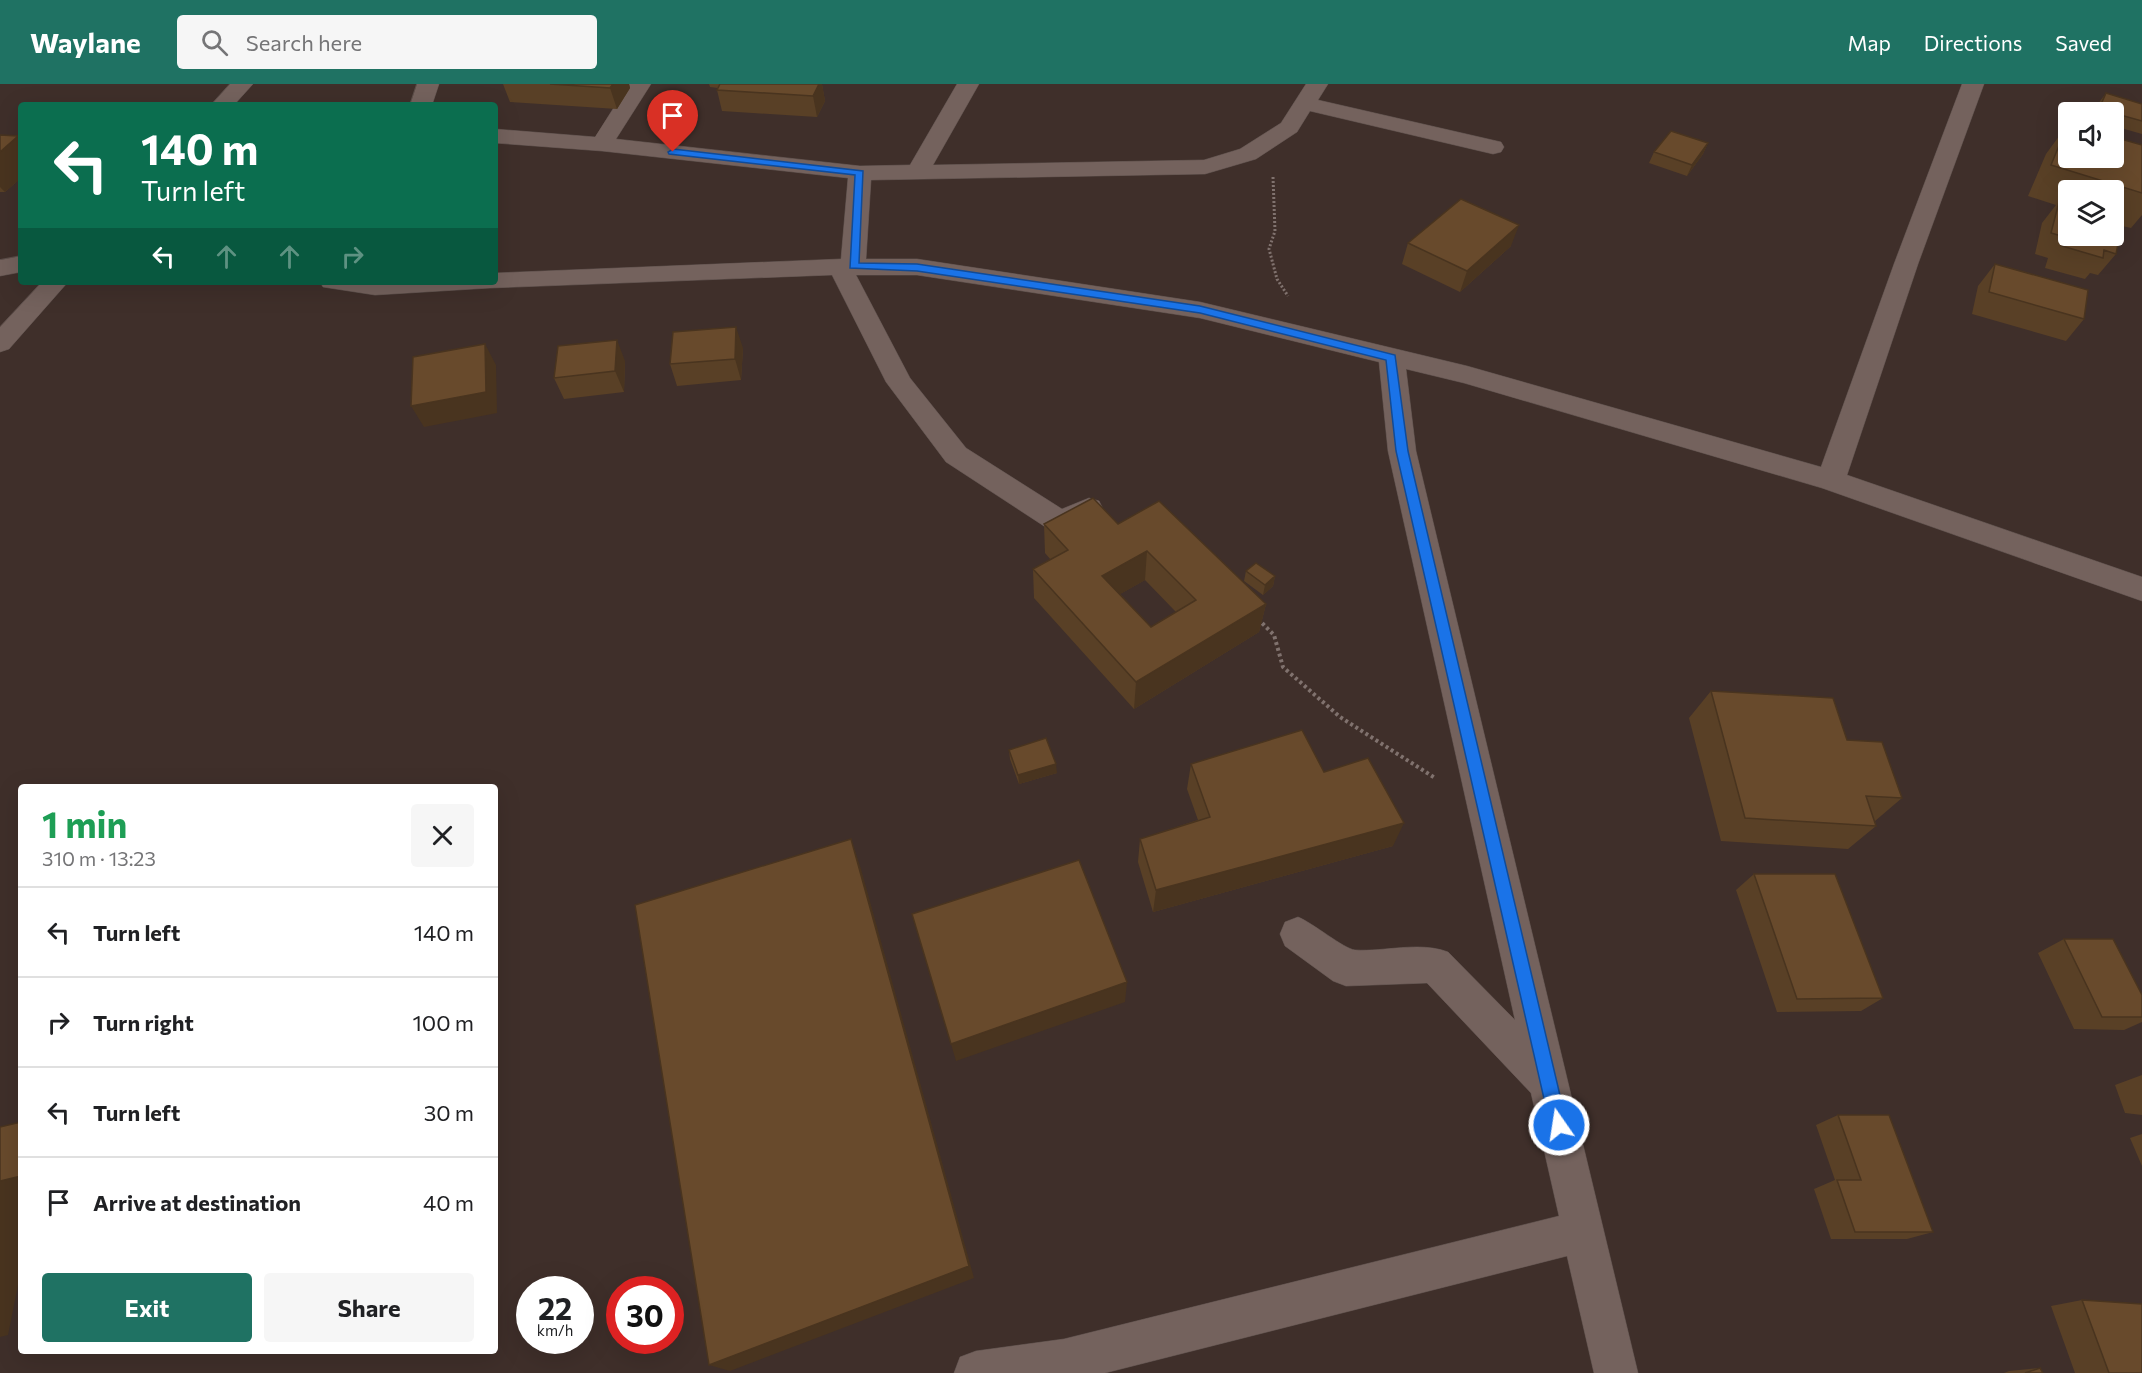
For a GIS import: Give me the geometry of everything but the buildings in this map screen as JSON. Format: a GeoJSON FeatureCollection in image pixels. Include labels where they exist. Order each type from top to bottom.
{"type":"FeatureCollection","features":[{"type":"Feature","properties":{"kind":"street"},"geometry":{"type":"LineString","coordinates":[[225,102],[242,84]]}},
{"type":"Feature","properties":{"kind":"street"},"geometry":{"type":"LineString","coordinates":[[422,102],[428,84]]}},
{"type":"Feature","properties":{"kind":"street"},"geometry":{"type":"LineString","coordinates":[[602,144],[640,84]]}},
{"type":"Feature","properties":{"kind":"street"},"geometry":{"type":"LineString","coordinates":[[918,171],[968,84]]}},
{"type":"Feature","properties":{"kind":"street"},"geometry":{"type":"LineString","coordinates":[[498,136],[602,144],[860,173],[1205,167],[1248,154],[1289,127],[1317,84]]}},
{"type":"Feature","properties":{"kind":"street"},"geometry":{"type":"LineString","coordinates":[[1831,480],[1906,264],[1973,84]]}},
{"type":"Feature","properties":{"kind":"street"},"geometry":{"type":"LineString","coordinates":[[1305,103],[1493,147]]}},
{"type":"Feature","properties":{"kind":"street"},"geometry":{"type":"LineString","coordinates":[[860,173],[847,266],[899,382],[957,455],[1060,522],[1089,509]]}},
{"type":"Feature","properties":{"kind":"street"},"geometry":{"type":"LineString","coordinates":[[0,268],[18,265]]}},
{"type":"Feature","properties":{"kind":"street"},"geometry":{"type":"LineString","coordinates":[[498,281],[847,266],[917,267],[1200,310],[1467,375],[1831,480],[2142,589]]}},
{"type":"Feature","properties":{"kind":"street"},"geometry":{"type":"LineString","coordinates":[[0,344],[53,285]]}},
{"type":"Feature","properties":{"kind":"street"},"geometry":{"type":"LineString","coordinates":[[358,285],[375,287],[418,285]]}},
{"type":"Feature","properties":{"kind":"street"},"geometry":{"type":"LineString","coordinates":[[1392,358],[1402,451],[1616,1373]]}},
{"type":"Feature","properties":{"kind":"street"},"geometry":{"type":"LineString","coordinates":[[1298,934],[1346,968],[1435,965],[1549,1083]]}},
{"type":"Feature","properties":{"kind":"street"},"geometry":{"type":"LineString","coordinates":[[976,1373],[1064,1360],[1583,1231]]}},
{"type":"Feature","properties":{"kind":"path"},"geometry":{"type":"LineString","coordinates":[[1257,148],[1272,157],[1275,231],[1269,249],[1277,279],[1313,338]]}},
{"type":"Feature","properties":{"kind":"path"},"geometry":{"type":"LineString","coordinates":[[1257,618],[1274,635],[1283,667],[1340,717],[1486,811]]}},
{"type":"Feature","properties":{"kind":"route"},"geometry":{"type":"LineString","coordinates":[[673,152],[860,173],[853,266],[917,267],[1200,310],[1392,358],[1402,451],[1559,1125]]}}]}
